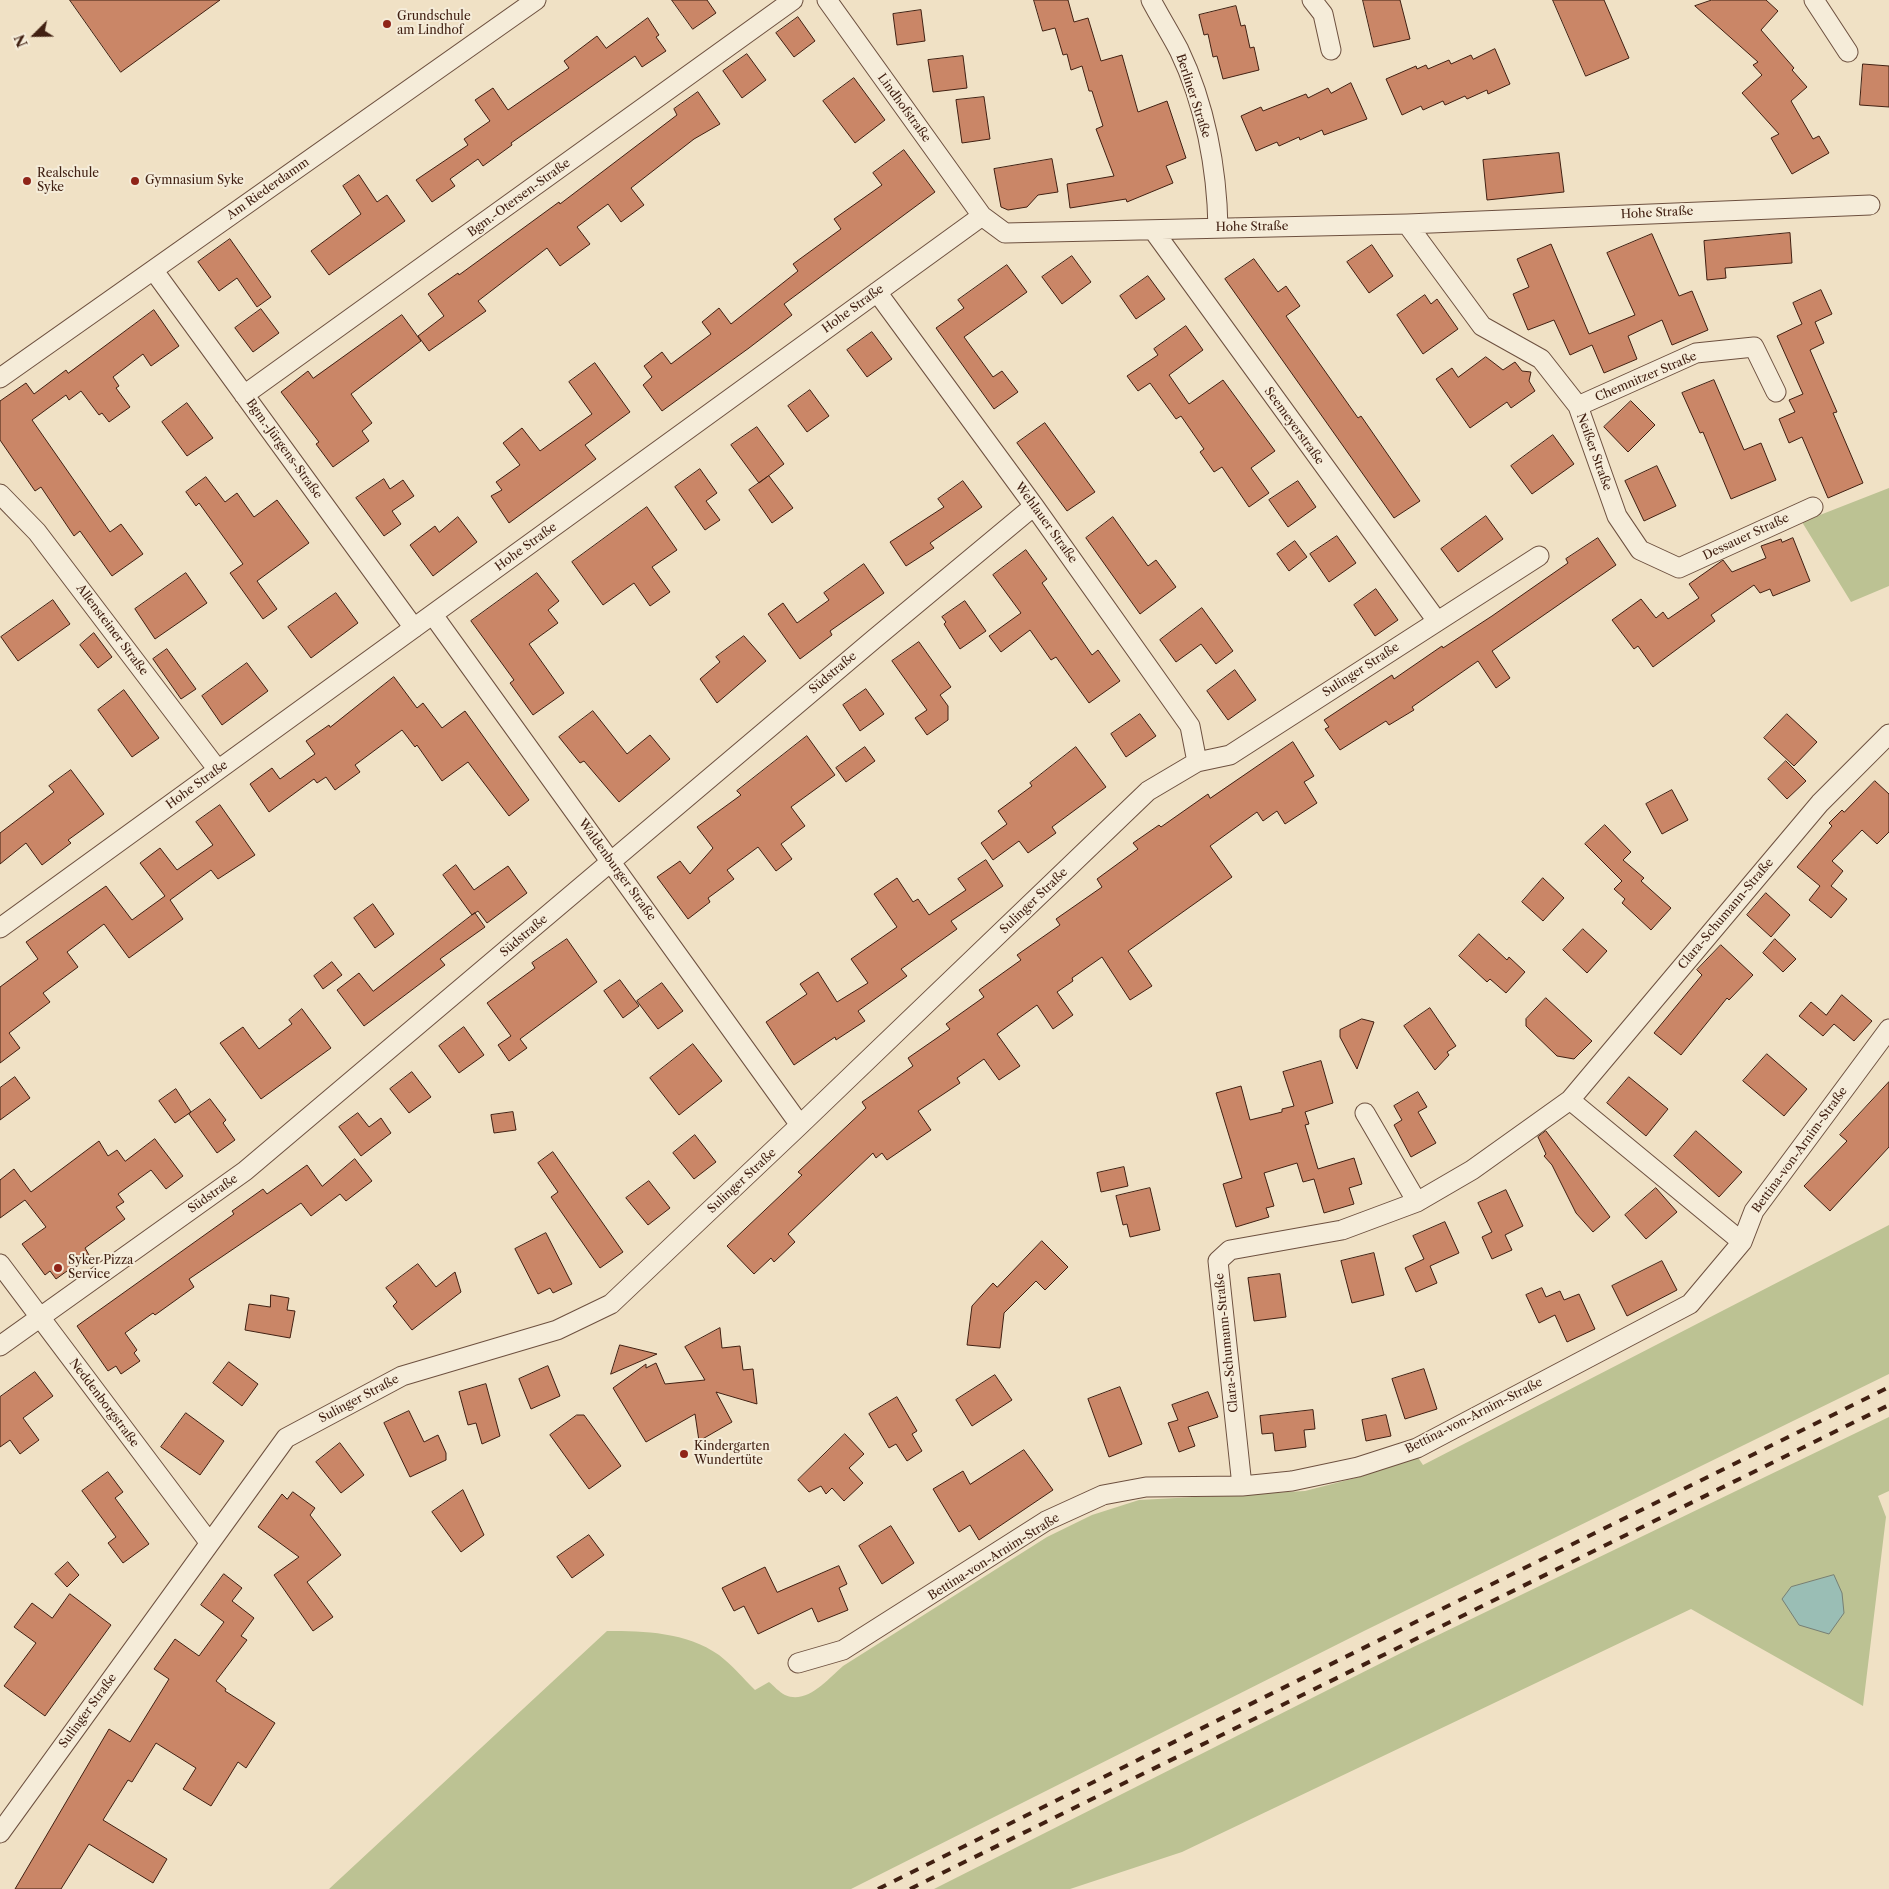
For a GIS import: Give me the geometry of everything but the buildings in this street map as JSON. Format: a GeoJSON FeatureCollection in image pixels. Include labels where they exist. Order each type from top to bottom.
{"type":"FeatureCollection","features":[{"type":"Feature","properties":{"kind":"street","name":"Am Riederdamm"},"geometry":{"type":"LineString","coordinates":[[0,378],[536,0]]}},
{"type":"Feature","properties":{"kind":"street","name":"Bgm.-Otersen-Straße"},"geometry":{"type":"LineString","coordinates":[[244,395],[793,0]]}},
{"type":"Feature","properties":{"kind":"street","name":"Lindhofstraße"},"geometry":{"type":"LineString","coordinates":[[827,0],[982,216]]}},
{"type":"Feature","properties":{"kind":"street","name":"Berliner Straße"},"geometry":{"type":"LineString","coordinates":[[1151,0],[1179,51],[1204,123],[1218,192],[1218,228]]}},
{"type":"Feature","properties":{"kind":"street"},"geometry":{"type":"LineString","coordinates":[[1312,0],[1323,14],[1331,50]]}},
{"type":"Feature","properties":{"kind":"street"},"geometry":{"type":"LineString","coordinates":[[1814,0],[1848,52]]}},
{"type":"Feature","properties":{"kind":"street","name":"Hohe Straße"},"geometry":{"type":"LineString","coordinates":[[0,928],[982,216],[1005,233],[1407,224],[1870,205]]}},
{"type":"Feature","properties":{"kind":"street","name":"Neißer Straße"},"geometry":{"type":"LineString","coordinates":[[1407,224],[1482,326],[1541,359],[1578,406],[1617,516],[1640,550],[1679,568]]}},
{"type":"Feature","properties":{"kind":"street","name":"Seemeyerstraße"},"geometry":{"type":"LineString","coordinates":[[1153,230],[1437,621]]}},
{"type":"Feature","properties":{"kind":"street","name":"Bgm.-Jürgens-Straße"},"geometry":{"type":"LineString","coordinates":[[154,270],[414,628]]}},
{"type":"Feature","properties":{"kind":"street","name":"Wehlauer Straße"},"geometry":{"type":"LineString","coordinates":[[876,292],[1034,506],[1190,726],[1197,762]]}},
{"type":"Feature","properties":{"kind":"street","name":"Chemnitzer Straße"},"geometry":{"type":"LineString","coordinates":[[1578,406],[1696,353],[1754,347],[1776,392]]}},
{"type":"Feature","properties":{"kind":"street","name":"Allensteiner Straße"},"geometry":{"type":"LineString","coordinates":[[0,494],[37,532],[218,770]]}},
{"type":"Feature","properties":{"kind":"street","name":"Südstraße"},"geometry":{"type":"LineString","coordinates":[[0,1346],[245,1171],[1034,506]]}},
{"type":"Feature","properties":{"kind":"street","name":"Dessauer Straße"},"geometry":{"type":"LineString","coordinates":[[1679,568],[1813,506]]}},
{"type":"Feature","properties":{"kind":"street","name":"Sulinger Straße"},"geometry":{"type":"LineString","coordinates":[[0,1833],[286,1438],[402,1376],[557,1330],[610,1304],[800,1125],[1148,791],[1197,762],[1230,755],[1539,556]]}},
{"type":"Feature","properties":{"kind":"street","name":"Waldenburger Straße"},"geometry":{"type":"LineString","coordinates":[[433,615],[800,1125]]}},
{"type":"Feature","properties":{"kind":"street","name":"Clara-Schumann-Straße"},"geometry":{"type":"LineString","coordinates":[[1242,1486],[1218,1261],[1230,1250],[1342,1230],[1417,1202],[1472,1170],[1570,1100],[1820,803],[1889,734]]}},
{"type":"Feature","properties":{"kind":"street","name":"Bettina-von-Arnim-Straße"},"geometry":{"type":"LineString","coordinates":[[798,1662],[843,1650],[1046,1521],[1103,1495],[1146,1487],[1242,1486],[1292,1481],[1358,1467],[1416,1448],[1690,1304],[1742,1242],[1754,1211],[1889,1029]]}},
{"type":"Feature","properties":{"kind":"street"},"geometry":{"type":"LineString","coordinates":[[1570,1100],[1742,1242]]}},
{"type":"Feature","properties":{"kind":"street"},"geometry":{"type":"LineString","coordinates":[[1365,1113],[1417,1202]]}},
{"type":"Feature","properties":{"kind":"street","name":"Neddenborgstraße"},"geometry":{"type":"LineString","coordinates":[[0,1264],[209,1542]]}},
{"type":"Feature","properties":{"kind":"green space"},"geometry":{"type":"Polygon","coordinates":[[[1889,488],[1889,586],[1851,602],[1802,522],[1889,488]]]}},
{"type":"Feature","properties":{"kind":"green space"},"geometry":{"type":"Polygon","coordinates":[[[1889,1225],[1889,1374],[1364,1631],[851,1889],[329,1889],[607,1631],[665,1634],[679,1637],[706,1647],[719,1655],[755,1690],[769,1682],[785,1695],[801,1697],[824,1684],[843,1666],[1047,1537],[1092,1515],[1139,1500],[1305,1491],[1363,1476],[1417,1456],[1423,1465],[1889,1225]]]}},
{"type":"Feature","properties":{"kind":"green space"},"geometry":{"type":"Polygon","coordinates":[[[1889,1417],[1889,1491],[1878,1496],[1886,1517],[1863,1706],[1691,1609],[1182,1852],[1070,1889],[934,1889],[1403,1652],[1889,1417]]]}},
{"type":"Feature","properties":{"kind":"water"},"geometry":{"type":"Polygon","coordinates":[[[1834,1575],[1842,1593],[1844,1613],[1829,1634],[1799,1625],[1782,1599],[1791,1587],[1834,1575]]]}},
{"type":"Feature","properties":{"kind":"railway"},"geometry":{"type":"LineString","coordinates":[[878,1889],[1889,1387]]}},
{"type":"Feature","properties":{"kind":"railway"},"geometry":{"type":"LineString","coordinates":[[910,1889],[1889,1405]]}},
{"type":"Feature","properties":{"kind":"place","name":"Grundschule am Lindhof"},"geometry":{"type":"Point","coordinates":[387,24]}},
{"type":"Feature","properties":{"kind":"place","name":"Realschule Syke"},"geometry":{"type":"Point","coordinates":[27,181]}},
{"type":"Feature","properties":{"kind":"place","name":"Gymnasium Syke"},"geometry":{"type":"Point","coordinates":[135,181]}},
{"type":"Feature","properties":{"kind":"place","name":"Syker Pizza Service"},"geometry":{"type":"Point","coordinates":[58,1268]}},
{"type":"Feature","properties":{"kind":"place","name":"Kindergarten Wundertüte"},"geometry":{"type":"Point","coordinates":[684,1454]}}]}
